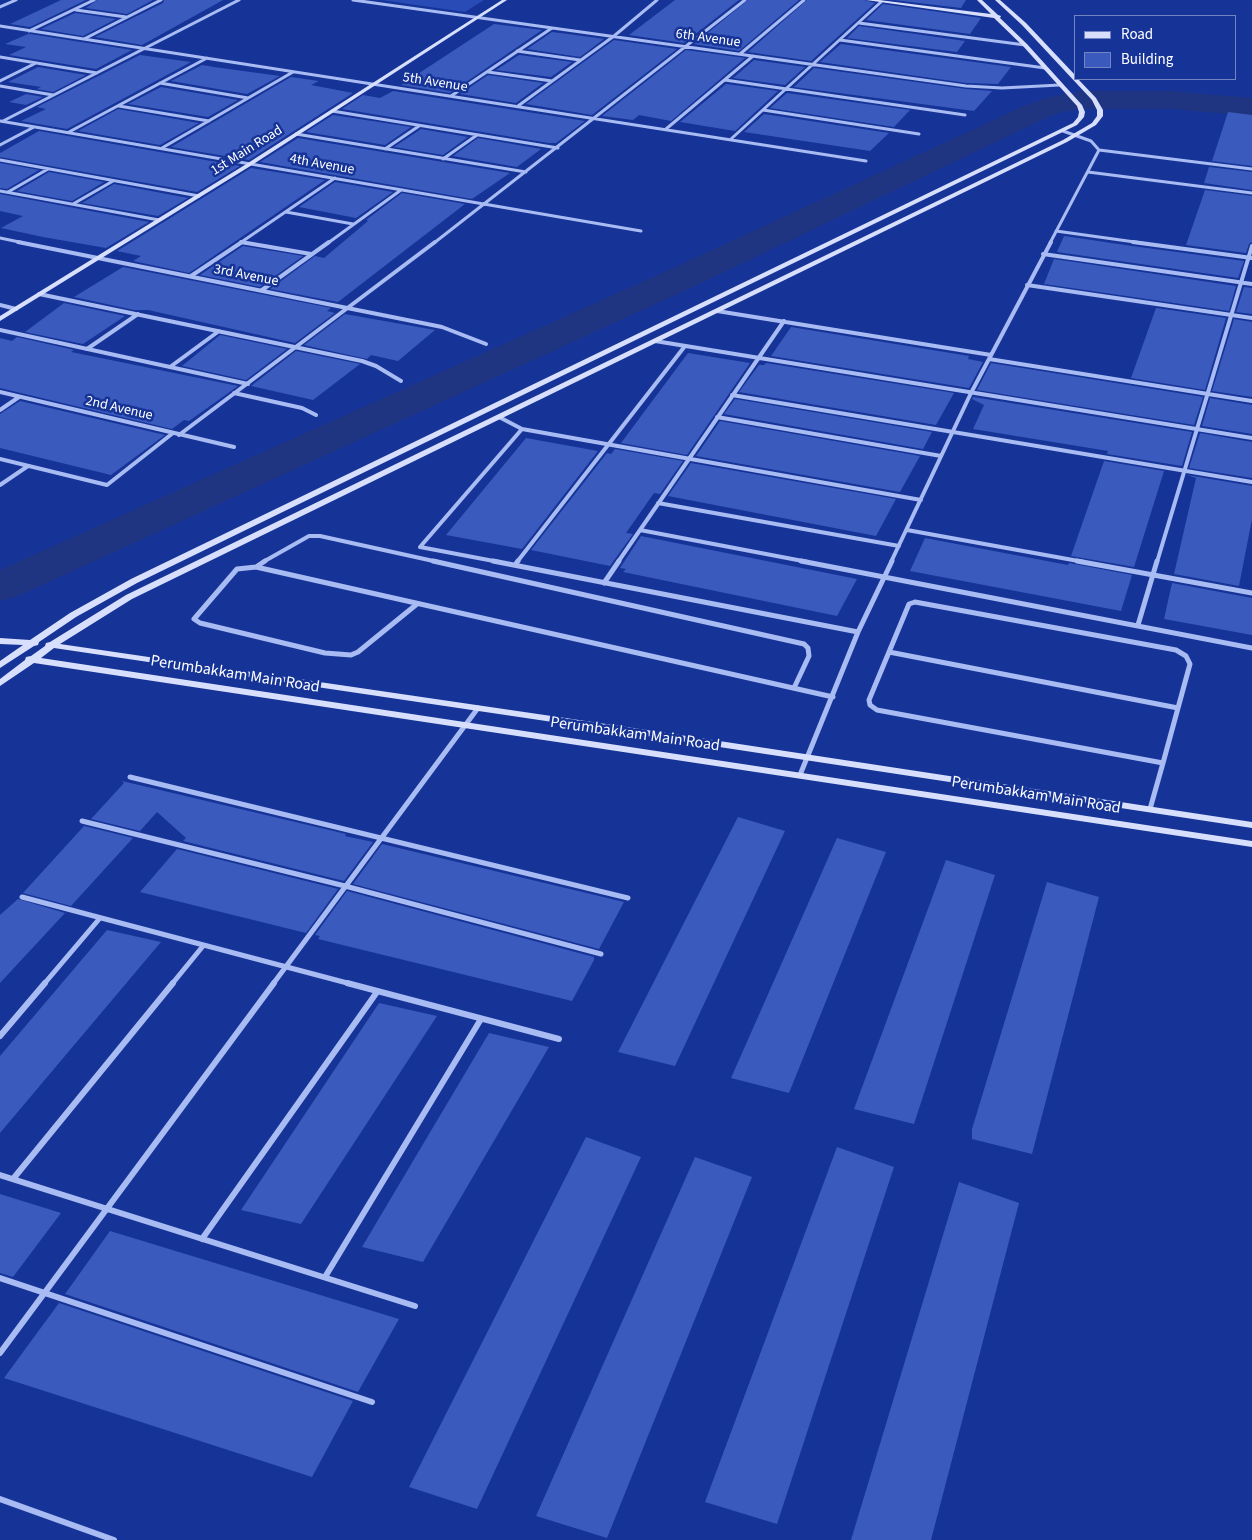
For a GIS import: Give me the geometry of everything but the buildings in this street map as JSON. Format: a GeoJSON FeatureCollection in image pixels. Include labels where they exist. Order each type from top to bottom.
{"type":"FeatureCollection","features":[{"type":"Feature","properties":{"kind":"street"},"geometry":{"type":"LineString","coordinates":[[0,7],[16,0]]}},
{"type":"Feature","properties":{"kind":"street"},"geometry":{"type":"LineString","coordinates":[[29,31],[94,0]]}},
{"type":"Feature","properties":{"kind":"street"},"geometry":{"type":"LineString","coordinates":[[83,39],[162,0]]}},
{"type":"Feature","properties":{"kind":"street"},"geometry":{"type":"LineString","coordinates":[[1,121],[146,49],[239,0]]}},
{"type":"Feature","properties":{"kind":"street","name":"6th Avenue"},"geometry":{"type":"LineString","coordinates":[[353,0],[980,87],[1002,88],[1060,85]]}},
{"type":"Feature","properties":{"kind":"street","name":"1st Main Road"},"geometry":{"type":"LineString","coordinates":[[0,319],[250,164],[505,0]]}},
{"type":"Feature","properties":{"kind":"street"},"geometry":{"type":"LineString","coordinates":[[518,106],[614,36],[657,0]]}},
{"type":"Feature","properties":{"kind":"street"},"geometry":{"type":"LineString","coordinates":[[179,435],[486,204],[745,0]]}},
{"type":"Feature","properties":{"kind":"street"},"geometry":{"type":"LineString","coordinates":[[740,54],[804,0]]}},
{"type":"Feature","properties":{"kind":"street"},"geometry":{"type":"LineString","coordinates":[[868,0],[997,17],[1016,16]]}},
{"type":"Feature","properties":{"kind":"street"},"geometry":{"type":"LineString","coordinates":[[0,665],[81,611],[134,581],[1075,124],[1081,118],[1082,112],[1025,45],[979,0]]}},
{"type":"Feature","properties":{"kind":"street"},"geometry":{"type":"LineString","coordinates":[[997,0],[1016,16],[1074,77]]}},
{"type":"Feature","properties":{"kind":"street"},"geometry":{"type":"LineString","coordinates":[[731,139],[882,2]]}},
{"type":"Feature","properties":{"kind":"street"},"geometry":{"type":"LineString","coordinates":[[74,9],[127,17]]}},
{"type":"Feature","properties":{"kind":"street"},"geometry":{"type":"LineString","coordinates":[[859,23],[1025,45]]}},
{"type":"Feature","properties":{"kind":"street","name":"5th Avenue"},"geometry":{"type":"LineString","coordinates":[[0,26],[866,161]]}},
{"type":"Feature","properties":{"kind":"street"},"geometry":{"type":"LineString","coordinates":[[451,96],[552,28]]}},
{"type":"Feature","properties":{"kind":"street"},"geometry":{"type":"LineString","coordinates":[[840,40],[1045,68]]}},
{"type":"Feature","properties":{"kind":"street"},"geometry":{"type":"LineString","coordinates":[[517,52],[581,60]]}},
{"type":"Feature","properties":{"kind":"street"},"geometry":{"type":"LineString","coordinates":[[666,130],[753,56]]}},
{"type":"Feature","properties":{"kind":"street"},"geometry":{"type":"LineString","coordinates":[[0,57],[98,73]]}},
{"type":"Feature","properties":{"kind":"street"},"geometry":{"type":"LineString","coordinates":[[68,132],[207,58]]}},
{"type":"Feature","properties":{"kind":"street"},"geometry":{"type":"LineString","coordinates":[[0,81],[37,63]]}},
{"type":"Feature","properties":{"kind":"street"},"geometry":{"type":"LineString","coordinates":[[162,149],[294,72]]}},
{"type":"Feature","properties":{"kind":"street"},"geometry":{"type":"LineString","coordinates":[[488,72],[553,81]]}},
{"type":"Feature","properties":{"kind":"street"},"geometry":{"type":"LineString","coordinates":[[725,80],[965,114]]}},
{"type":"Feature","properties":{"kind":"street"},"geometry":{"type":"LineString","coordinates":[[0,683],[51,646],[129,597],[1076,135],[1094,124],[1100,116],[1100,110],[1076,80]]}},
{"type":"Feature","properties":{"kind":"street"},"geometry":{"type":"LineString","coordinates":[[160,83],[248,98]]}},
{"type":"Feature","properties":{"kind":"street"},"geometry":{"type":"LineString","coordinates":[[0,86],[54,95]]}},
{"type":"Feature","properties":{"kind":"street"},"geometry":{"type":"LineString","coordinates":[[118,106],[209,121]]}},
{"type":"Feature","properties":{"kind":"street"},"geometry":{"type":"LineString","coordinates":[[763,110],[919,134]]}},
{"type":"Feature","properties":{"kind":"street"},"geometry":{"type":"LineString","coordinates":[[332,111],[558,148]]}},
{"type":"Feature","properties":{"kind":"street","name":"4th Avenue"},"geometry":{"type":"LineString","coordinates":[[1,121],[641,231]]}},
{"type":"Feature","properties":{"kind":"street"},"geometry":{"type":"LineString","coordinates":[[384,149],[419,125]]}},
{"type":"Feature","properties":{"kind":"street"},"geometry":{"type":"LineString","coordinates":[[0,145],[34,127]]}},
{"type":"Feature","properties":{"kind":"street"},"geometry":{"type":"LineString","coordinates":[[1063,131],[1091,140],[1099,150],[1252,170]]}},
{"type":"Feature","properties":{"kind":"street"},"geometry":{"type":"LineString","coordinates":[[296,134],[526,172]]}},
{"type":"Feature","properties":{"kind":"street"},"geometry":{"type":"LineString","coordinates":[[443,159],[477,135]]}},
{"type":"Feature","properties":{"kind":"street"},"geometry":{"type":"LineString","coordinates":[[800,775],[858,632],[971,393],[1099,150]]}},
{"type":"Feature","properties":{"kind":"street"},"geometry":{"type":"LineString","coordinates":[[0,160],[199,196]]}},
{"type":"Feature","properties":{"kind":"street"},"geometry":{"type":"LineString","coordinates":[[8,192],[49,169]]}},
{"type":"Feature","properties":{"kind":"street"},"geometry":{"type":"LineString","coordinates":[[1088,172],[1252,193]]}},
{"type":"Feature","properties":{"kind":"street"},"geometry":{"type":"LineString","coordinates":[[192,276],[335,178]]}},
{"type":"Feature","properties":{"kind":"street"},"geometry":{"type":"LineString","coordinates":[[72,204],[114,180]]}},
{"type":"Feature","properties":{"kind":"street"},"geometry":{"type":"LineString","coordinates":[[262,290],[401,190]]}},
{"type":"Feature","properties":{"kind":"street"},"geometry":{"type":"LineString","coordinates":[[0,191],[159,220]]}},
{"type":"Feature","properties":{"kind":"street"},"geometry":{"type":"LineString","coordinates":[[286,212],[353,224]]}},
{"type":"Feature","properties":{"kind":"street"},"geometry":{"type":"LineString","coordinates":[[1056,231],[1250,258]]}},
{"type":"Feature","properties":{"kind":"street","name":"3rd Avenue"},"geometry":{"type":"LineString","coordinates":[[0,238],[442,327],[486,344]]}},
{"type":"Feature","properties":{"kind":"street"},"geometry":{"type":"LineString","coordinates":[[241,242],[312,254]]}},
{"type":"Feature","properties":{"kind":"street"},"geometry":{"type":"LineString","coordinates":[[1138,625],[1231,315],[1250,258],[1252,246]]}},
{"type":"Feature","properties":{"kind":"street"},"geometry":{"type":"LineString","coordinates":[[1043,254],[1252,284]]}},
{"type":"Feature","properties":{"kind":"street"},"geometry":{"type":"LineString","coordinates":[[1027,285],[1252,318]]}},
{"type":"Feature","properties":{"kind":"street"},"geometry":{"type":"LineString","coordinates":[[39,294],[297,347],[376,366],[401,381]]}},
{"type":"Feature","properties":{"kind":"street"},"geometry":{"type":"LineString","coordinates":[[0,306],[16,309]]}},
{"type":"Feature","properties":{"kind":"street"},"geometry":{"type":"LineString","coordinates":[[717,311],[1252,401]]}},
{"type":"Feature","properties":{"kind":"street"},"geometry":{"type":"LineString","coordinates":[[87,349],[138,314]]}},
{"type":"Feature","properties":{"kind":"street"},"geometry":{"type":"LineString","coordinates":[[604,583],[784,322]]}},
{"type":"Feature","properties":{"kind":"street"},"geometry":{"type":"LineString","coordinates":[[0,330],[248,384]]}},
{"type":"Feature","properties":{"kind":"street"},"geometry":{"type":"LineString","coordinates":[[170,367],[219,331]]}},
{"type":"Feature","properties":{"kind":"street"},"geometry":{"type":"LineString","coordinates":[[655,341],[1252,438]]}},
{"type":"Feature","properties":{"kind":"street"},"geometry":{"type":"LineString","coordinates":[[515,565],[607,444],[685,346]]}},
{"type":"Feature","properties":{"kind":"street","name":"2nd Avenue"},"geometry":{"type":"LineString","coordinates":[[0,392],[234,447]]}},
{"type":"Feature","properties":{"kind":"street"},"geometry":{"type":"LineString","coordinates":[[234,393],[295,406],[316,415]]}},
{"type":"Feature","properties":{"kind":"street"},"geometry":{"type":"LineString","coordinates":[[732,395],[952,434],[1252,482]]}},
{"type":"Feature","properties":{"kind":"street"},"geometry":{"type":"LineString","coordinates":[[0,410],[19,397]]}},
{"type":"Feature","properties":{"kind":"street"},"geometry":{"type":"LineString","coordinates":[[499,417],[522,429],[921,500]]}},
{"type":"Feature","properties":{"kind":"street"},"geometry":{"type":"LineString","coordinates":[[717,417],[942,456]]}},
{"type":"Feature","properties":{"kind":"street"},"geometry":{"type":"LineString","coordinates":[[522,429],[420,547],[858,632]]}},
{"type":"Feature","properties":{"kind":"street"},"geometry":{"type":"LineString","coordinates":[[0,459],[106,485],[173,433]]}},
{"type":"Feature","properties":{"kind":"street"},"geometry":{"type":"LineString","coordinates":[[0,486],[28,466]]}},
{"type":"Feature","properties":{"kind":"street"},"geometry":{"type":"LineString","coordinates":[[658,503],[899,546]]}},
{"type":"Feature","properties":{"kind":"street"},"geometry":{"type":"LineString","coordinates":[[640,530],[1252,648]]}},
{"type":"Feature","properties":{"kind":"street"},"geometry":{"type":"LineString","coordinates":[[907,530],[1252,593]]}},
{"type":"Feature","properties":{"kind":"street"},"geometry":{"type":"LineString","coordinates":[[256,567],[299,540],[320,536],[804,644],[810,652],[794,688]]}},
{"type":"Feature","properties":{"kind":"street"},"geometry":{"type":"LineString","coordinates":[[417,604],[358,652],[351,655],[325,653],[194,621],[194,618],[237,569],[256,567],[833,697]]}},
{"type":"Feature","properties":{"kind":"street"},"geometry":{"type":"LineString","coordinates":[[1150,809],[1163,763],[1190,664],[1186,656],[1176,650],[915,602],[909,604],[869,700],[870,705],[877,710],[1163,763]]}},
{"type":"Feature","properties":{"kind":"street","name":"Perumbakkam Main Road"},"geometry":{"type":"LineString","coordinates":[[0,641],[33,642],[1252,825]]}},
{"type":"Feature","properties":{"kind":"street"},"geometry":{"type":"LineString","coordinates":[[889,652],[1178,708]]}},
{"type":"Feature","properties":{"kind":"street","name":"Perumbakkam Main Road"},"geometry":{"type":"LineString","coordinates":[[0,655],[1252,844]]}},
{"type":"Feature","properties":{"kind":"street"},"geometry":{"type":"LineString","coordinates":[[0,1353],[478,708]]}},
{"type":"Feature","properties":{"kind":"street"},"geometry":{"type":"LineString","coordinates":[[130,777],[628,898]]}},
{"type":"Feature","properties":{"kind":"street"},"geometry":{"type":"LineString","coordinates":[[82,821],[345,886],[601,954]]}},
{"type":"Feature","properties":{"kind":"street"},"geometry":{"type":"LineString","coordinates":[[22,897],[559,1039]]}},
{"type":"Feature","properties":{"kind":"street"},"geometry":{"type":"LineString","coordinates":[[0,1036],[100,918]]}},
{"type":"Feature","properties":{"kind":"street"},"geometry":{"type":"LineString","coordinates":[[13,1179],[203,946]]}},
{"type":"Feature","properties":{"kind":"street"},"geometry":{"type":"LineString","coordinates":[[202,1239],[376,992]]}},
{"type":"Feature","properties":{"kind":"street"},"geometry":{"type":"LineString","coordinates":[[325,1277],[481,1019]]}},
{"type":"Feature","properties":{"kind":"street"},"geometry":{"type":"LineString","coordinates":[[0,1176],[415,1306]]}},
{"type":"Feature","properties":{"kind":"street"},"geometry":{"type":"LineString","coordinates":[[0,1278],[372,1402]]}},
{"type":"Feature","properties":{"kind":"street"},"geometry":{"type":"LineString","coordinates":[[0,1499],[114,1540]]}},
{"type":"Feature","properties":{"kind":"shaded area"},"geometry":{"type":"Polygon","coordinates":[[[381,0],[484,0],[465,12],[381,0]]]}},
{"type":"Feature","properties":{"kind":"waterway"},"geometry":{"type":"LineString","coordinates":[[0,587],[684,277],[1035,112],[1056,104],[1081,100],[1171,100],[1252,107]]}}]}
